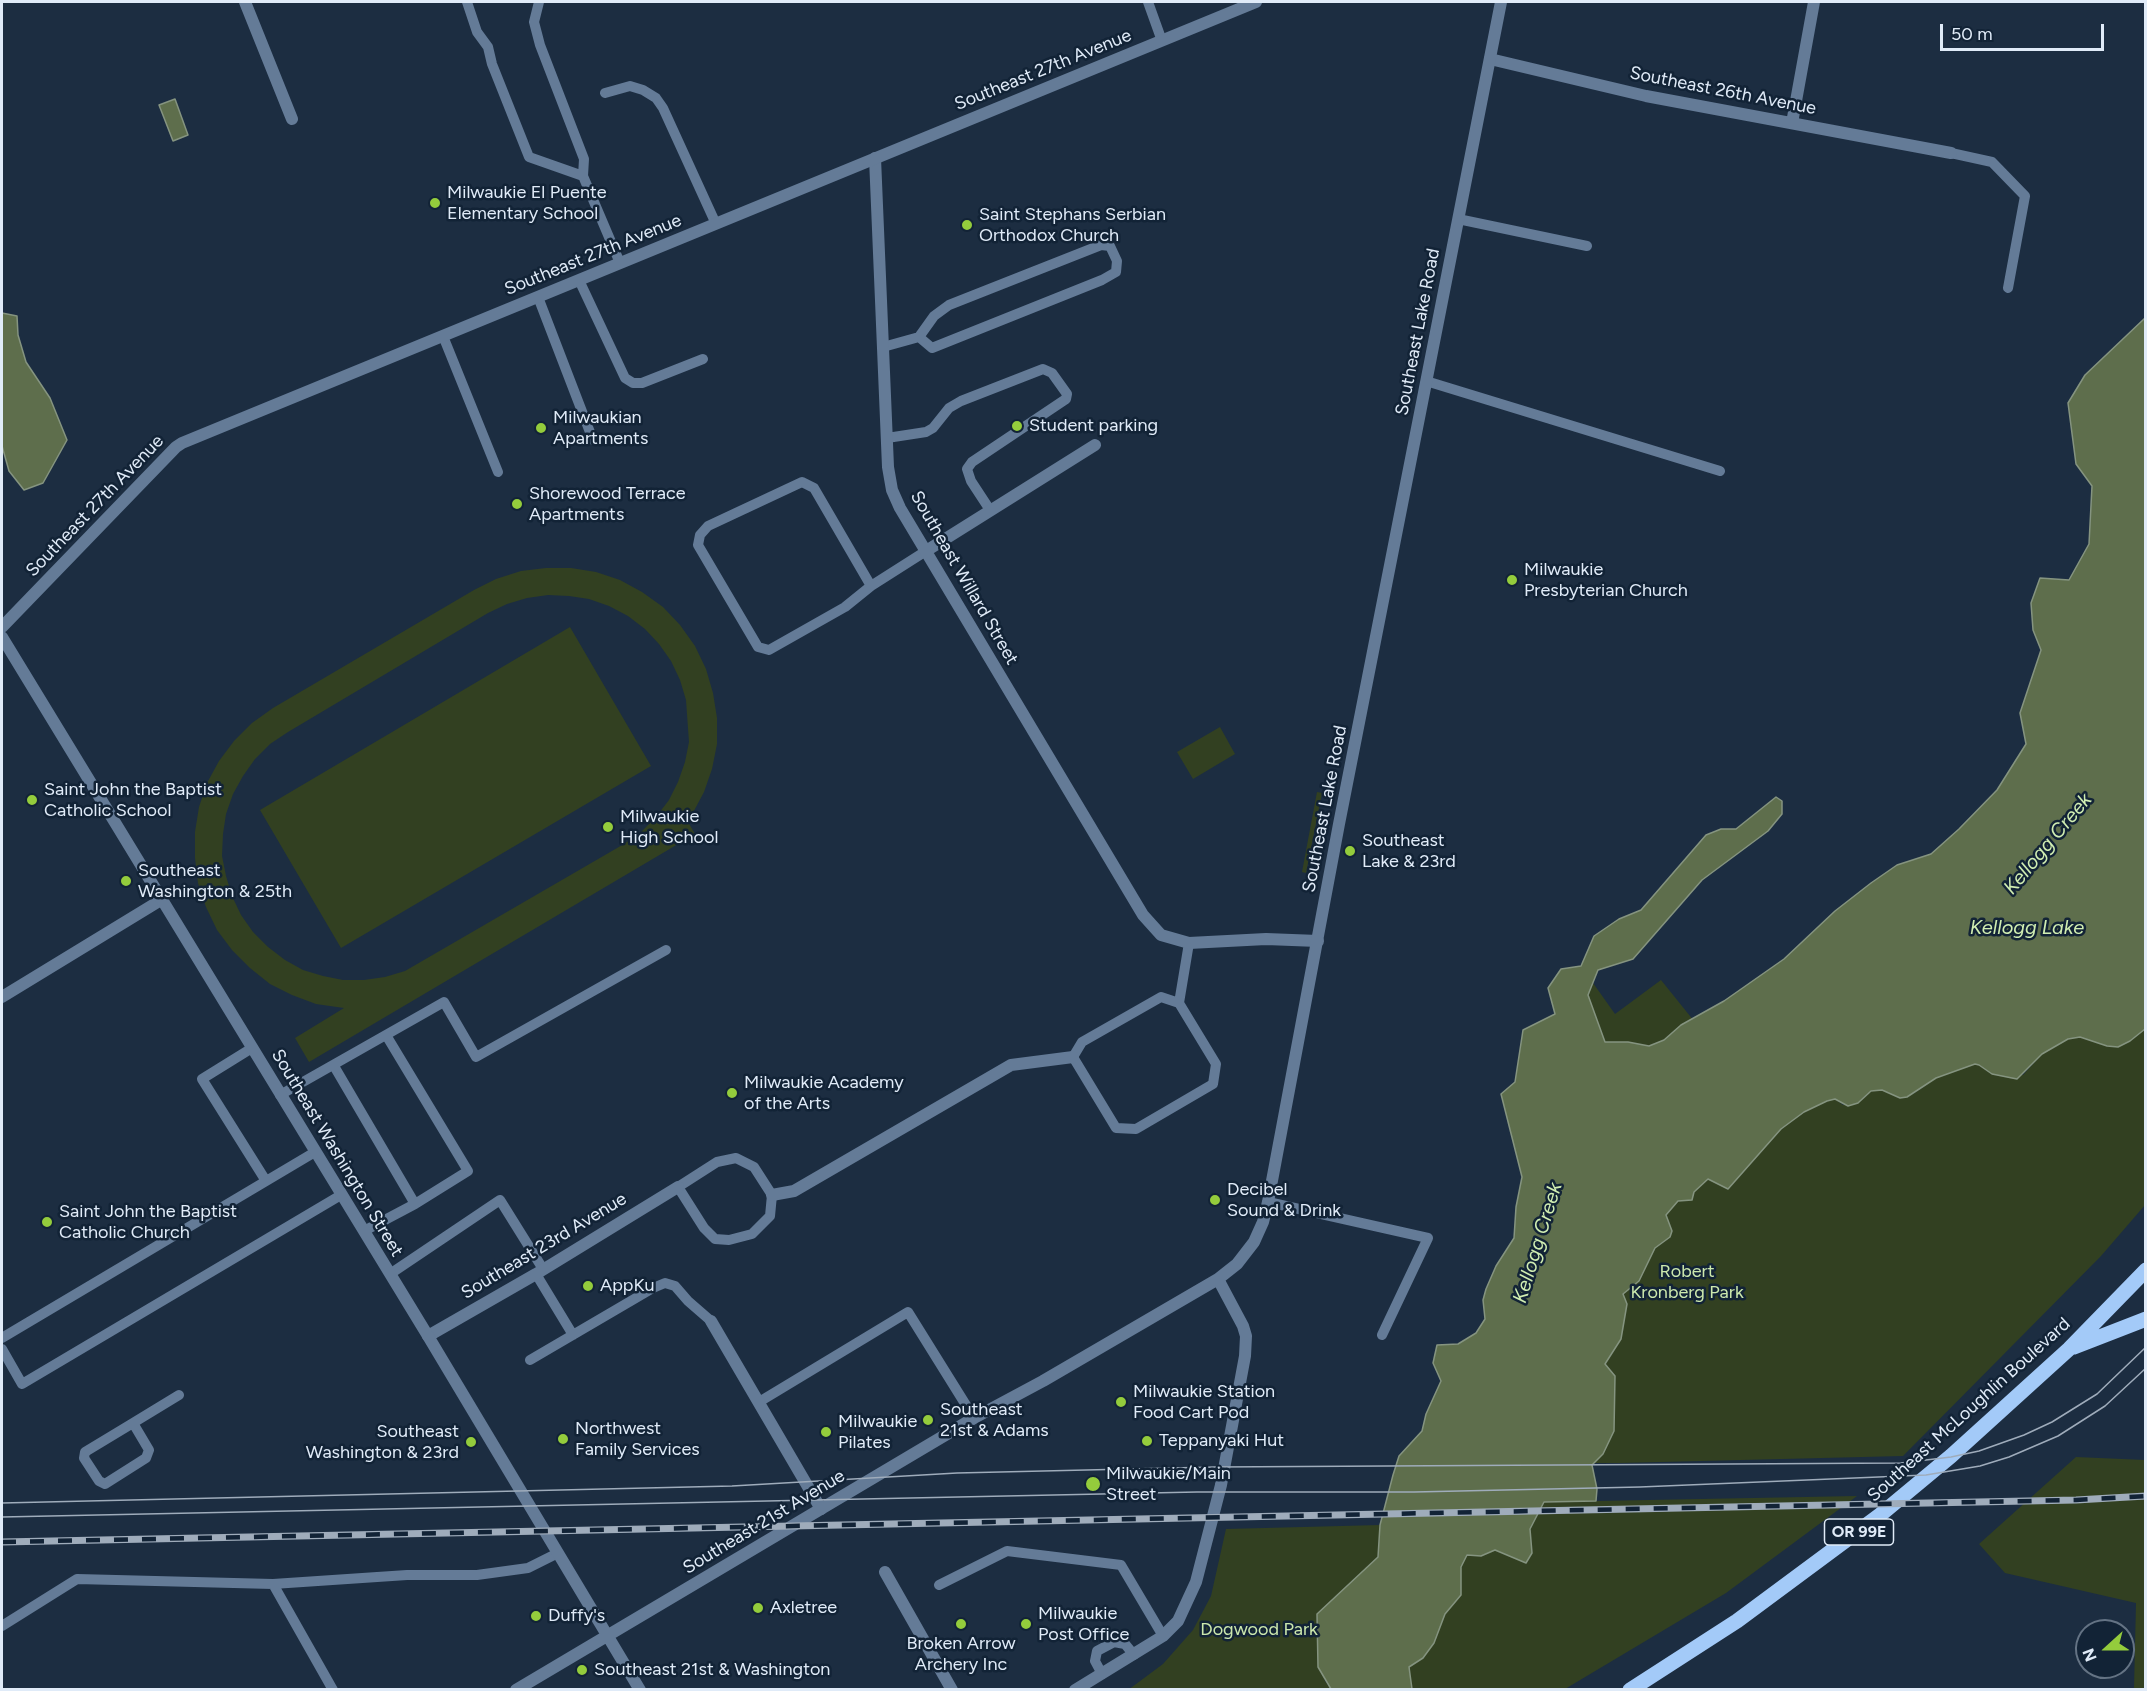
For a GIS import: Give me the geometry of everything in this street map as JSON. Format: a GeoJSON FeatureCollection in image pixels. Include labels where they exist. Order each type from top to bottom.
{"type":"FeatureCollection","features":[{"type":"Feature","properties":{"kind":"main road","name":"Southeast McLoughlin Boulevard"},"geometry":{"type":"LineString","coordinates":[[1630,1689],[1737,1621],[1881,1515],[2069,1349],[2145,1270]]}},
{"type":"Feature","properties":{"kind":"main road"},"geometry":{"type":"LineString","coordinates":[[2069,1349],[2145,1319]]}},
{"type":"Feature","properties":{"kind":"street"},"geometry":{"type":"LineString","coordinates":[[245,2],[292,119]]}},
{"type":"Feature","properties":{"kind":"street","name":"Southeast 27th Avenue"},"geometry":{"type":"LineString","coordinates":[[2,627],[176,447],[1256,2]]}},
{"type":"Feature","properties":{"kind":"street","name":"Southeast Lake Road"},"geometry":{"type":"LineString","coordinates":[[1218,1279],[1237,1264],[1254,1242],[1263,1222],[1268,1202],[1501,2]]}},
{"type":"Feature","properties":{"kind":"street"},"geometry":{"type":"LineString","coordinates":[[1792,123],[1814,2]]}},
{"type":"Feature","properties":{"kind":"street","name":"Southeast 26th Avenue"},"geometry":{"type":"LineString","coordinates":[[1490,59],[1646,96],[1951,153]]}},
{"type":"Feature","properties":{"kind":"street","name":"Southeast Willard Street"},"geometry":{"type":"LineString","coordinates":[[875,158],[888,467],[892,490],[900,508],[1143,915],[1161,936],[1189,943]]}},
{"type":"Feature","properties":{"kind":"street"},"geometry":{"type":"LineString","coordinates":[[926,551],[1095,445]]}},
{"type":"Feature","properties":{"kind":"street","name":"Southeast Washington Street"},"geometry":{"type":"LineString","coordinates":[[2,637],[640,1689]]}},
{"type":"Feature","properties":{"kind":"street"},"geometry":{"type":"LineString","coordinates":[[2,997],[160,900]]}},
{"type":"Feature","properties":{"kind":"street"},"geometry":{"type":"LineString","coordinates":[[1189,943],[1266,939],[1318,941]]}},
{"type":"Feature","properties":{"kind":"street"},"geometry":{"type":"LineString","coordinates":[[772,1195],[794,1191],[1011,1065],[1073,1057]]}},
{"type":"Feature","properties":{"kind":"street","name":"Southeast 23rd Avenue"},"geometry":{"type":"LineString","coordinates":[[428,1336],[540,1271],[678,1186]]}},
{"type":"Feature","properties":{"kind":"street"},"geometry":{"type":"LineString","coordinates":[[1075,1689],[1163,1636],[1178,1621],[1202,1563],[1221,1485],[1245,1356],[1246,1336],[1243,1326],[1218,1279]]}},
{"type":"Feature","properties":{"kind":"street","name":"Southeast 21st Avenue"},"geometry":{"type":"LineString","coordinates":[[516,1689],[974,1418],[1043,1381],[1218,1279]]}},
{"type":"Feature","properties":{"kind":"street"},"geometry":{"type":"LineString","coordinates":[[711,1321],[821,1509]]}},
{"type":"Feature","properties":{"kind":"street"},"geometry":{"type":"LineString","coordinates":[[885,1572],[952,1689]]}},
{"type":"Feature","properties":{"kind":"lane"},"geometry":{"type":"LineString","coordinates":[[467,2],[477,32],[488,47],[492,64],[529,157],[583,176]]}},
{"type":"Feature","properties":{"kind":"lane"},"geometry":{"type":"LineString","coordinates":[[539,2],[534,22],[537,35],[584,159],[583,176],[620,263]]}},
{"type":"Feature","properties":{"kind":"lane"},"geometry":{"type":"LineString","coordinates":[[1148,2],[1162,40]]}},
{"type":"Feature","properties":{"kind":"lane"},"geometry":{"type":"LineString","coordinates":[[605,93],[630,86],[643,90],[656,98],[663,108],[716,224]]}},
{"type":"Feature","properties":{"kind":"lane"},"geometry":{"type":"LineString","coordinates":[[1951,153],[1992,162],[2025,196],[2008,288]]}},
{"type":"Feature","properties":{"kind":"lane"},"geometry":{"type":"LineString","coordinates":[[1458,219],[1587,246]]}},
{"type":"Feature","properties":{"kind":"lane"},"geometry":{"type":"LineString","coordinates":[[883,347],[919,337],[934,316],[949,305],[1101,245],[1110,246],[1117,261],[1116,272],[1102,280],[932,348],[919,337]]}},
{"type":"Feature","properties":{"kind":"lane"},"geometry":{"type":"LineString","coordinates":[[579,280],[625,378],[633,383],[642,383],[703,359]]}},
{"type":"Feature","properties":{"kind":"lane"},"geometry":{"type":"LineString","coordinates":[[538,297],[593,440]]}},
{"type":"Feature","properties":{"kind":"lane"},"geometry":{"type":"LineString","coordinates":[[443,336],[498,472]]}},
{"type":"Feature","properties":{"kind":"lane"},"geometry":{"type":"LineString","coordinates":[[887,438],[926,432],[933,428],[949,408],[961,401],[1043,369],[1052,373],[1067,394],[1066,399],[972,462],[967,469],[971,481],[990,510]]}},
{"type":"Feature","properties":{"kind":"lane"},"geometry":{"type":"LineString","coordinates":[[1426,381],[1720,471]]}},
{"type":"Feature","properties":{"kind":"lane"},"geometry":{"type":"LineString","coordinates":[[872,586],[814,488],[802,482],[708,526],[700,535],[698,545],[758,647],[769,650],[845,607],[872,586],[926,551]]}},
{"type":"Feature","properties":{"kind":"lane"},"geometry":{"type":"LineString","coordinates":[[1179,1003],[1189,943]]}},
{"type":"Feature","properties":{"kind":"lane"},"geometry":{"type":"LineString","coordinates":[[280,1095],[444,1002],[476,1057],[666,950]]}},
{"type":"Feature","properties":{"kind":"lane"},"geometry":{"type":"LineString","coordinates":[[1161,997],[1179,1003],[1216,1064],[1213,1084],[1136,1130],[1116,1128],[1073,1057],[1082,1042],[1161,997]]}},
{"type":"Feature","properties":{"kind":"lane"},"geometry":{"type":"LineString","coordinates":[[364,1232],[468,1171],[386,1035]]}},
{"type":"Feature","properties":{"kind":"lane"},"geometry":{"type":"LineString","coordinates":[[252,1048],[202,1079],[266,1181]]}},
{"type":"Feature","properties":{"kind":"lane"},"geometry":{"type":"LineString","coordinates":[[334,1066],[415,1204]]}},
{"type":"Feature","properties":{"kind":"lane"},"geometry":{"type":"LineString","coordinates":[[2,1338],[315,1152]]}},
{"type":"Feature","properties":{"kind":"lane"},"geometry":{"type":"LineString","coordinates":[[736,1158],[754,1167],[772,1195],[771,1216],[752,1233],[729,1240],[714,1239],[704,1228],[678,1186],[717,1162],[736,1158]]}},
{"type":"Feature","properties":{"kind":"lane"},"geometry":{"type":"LineString","coordinates":[[2,1349],[22,1384],[341,1196]]}},
{"type":"Feature","properties":{"kind":"lane"},"geometry":{"type":"LineString","coordinates":[[390,1274],[500,1200],[573,1335]]}},
{"type":"Feature","properties":{"kind":"lane"},"geometry":{"type":"LineString","coordinates":[[1268,1202],[1428,1238],[1382,1335]]}},
{"type":"Feature","properties":{"kind":"lane"},"geometry":{"type":"LineString","coordinates":[[530,1360],[652,1288],[665,1283],[675,1286],[711,1321]]}},
{"type":"Feature","properties":{"kind":"lane"},"geometry":{"type":"LineString","coordinates":[[759,1402],[908,1312],[974,1418]]}},
{"type":"Feature","properties":{"kind":"lane"},"geometry":{"type":"LineString","coordinates":[[133,1423],[149,1450],[146,1458],[105,1484],[99,1481],[84,1458],[85,1452],[178,1395]]}},
{"type":"Feature","properties":{"kind":"lane"},"geometry":{"type":"LineString","coordinates":[[939,1585],[1007,1551],[1121,1566],[1163,1636]]}},
{"type":"Feature","properties":{"kind":"lane"},"geometry":{"type":"LineString","coordinates":[[2,1626],[77,1579],[273,1584],[407,1575],[477,1575],[528,1568],[558,1553]]}},
{"type":"Feature","properties":{"kind":"lane"},"geometry":{"type":"LineString","coordinates":[[273,1584],[333,1689]]}},
{"type":"Feature","properties":{"kind":"lane"},"geometry":{"type":"LineString","coordinates":[[1102,1674],[1095,1661],[1097,1652],[1114,1642],[1125,1644],[1134,1655]]}},
{"type":"Feature","properties":{"kind":"green space"},"geometry":{"type":"Polygon","coordinates":[[[571,568],[596,572],[620,580],[663,607],[695,646],[706,669],[713,693],[717,718],[717,744],[704,792],[688,822],[695,834],[309,1062],[295,1038],[344,1008],[316,1004],[270,984],[232,950],[217,930],[198,883],[195,858],[195,832],[199,807],[207,783],[219,761],[234,741],[252,723],[273,708],[474,590],[496,579],[521,571],[571,568]],[[548,595],[527,598],[488,613],[288,732],[270,744],[255,759],[233,794],[226,814],[222,856],[232,896],[241,915],[268,947],[303,970],[343,980],[385,977],[405,971],[624,844],[656,817],[669,800],[678,782],[689,742],[686,700],[680,680],[659,644],[628,616],[589,599],[548,595]]]}},
{"type":"Feature","properties":{"kind":"green space"},"geometry":{"type":"Polygon","coordinates":[[[570,627],[651,766],[341,948],[260,810],[570,627]]]}},
{"type":"Feature","properties":{"kind":"green space"},"geometry":{"type":"Polygon","coordinates":[[[1220,727],[1235,754],[1193,779],[1177,752],[1220,727]]]}},
{"type":"Feature","properties":{"kind":"green space"},"geometry":{"type":"Polygon","coordinates":[[[1317,792],[1322,793],[1306,873],[1302,872],[1317,792]]]}},
{"type":"Feature","properties":{"kind":"green space","name":"Robert Kronberg Park"},"geometry":{"type":"Polygon","coordinates":[[[1581,966],[1615,1014],[1661,980],[1781,1129],[1804,1112],[1827,1101],[1835,1099],[1843,1105],[1858,1103],[1871,1091],[1882,1090],[1890,1093],[1913,1094],[1936,1078],[1975,1064],[1992,1074],[2023,1075],[2042,1054],[2068,1039],[2080,1037],[2107,1046],[2118,1047],[2145,1029],[2145,1205],[2101,1256],[1903,1456],[1620,1463],[1397,1463],[1399,1456],[1422,1431],[1426,1414],[1441,1381],[1433,1363],[1437,1345],[1458,1344],[1476,1333],[1485,1319],[1483,1300],[1486,1289],[1496,1266],[1514,1238],[1516,1207],[1522,1177],[1501,1094],[1515,1082],[1523,1030],[1555,1014],[1548,988],[1561,969],[1581,966]]]}},
{"type":"Feature","properties":{"kind":"green space"},"geometry":{"type":"Polygon","coordinates":[[[2076,1457],[2145,1460],[2145,1689],[2134,1689],[2136,1603],[2005,1573],[1979,1544],[2076,1457]]]}},
{"type":"Feature","properties":{"kind":"green space"},"geometry":{"type":"Polygon","coordinates":[[[1857,1496],[1726,1593],[1565,1689],[1412,1689],[1409,1667],[1423,1658],[1434,1643],[1445,1614],[1461,1595],[1461,1567],[1467,1555],[1481,1556],[1495,1550],[1514,1557],[1532,1553],[1530,1529],[1544,1502],[1857,1496]]]}},
{"type":"Feature","properties":{"kind":"green space","name":"Dogwood Park"},"geometry":{"type":"Polygon","coordinates":[[[1380,1525],[1378,1557],[1317,1615],[1317,1652],[1325,1681],[1331,1689],[1128,1690],[1163,1664],[1193,1630],[1211,1596],[1226,1529],[1380,1525]]]}},
{"type":"Feature","properties":{"kind":"water"},"geometry":{"type":"Polygon","coordinates":[[[175,99],[188,135],[173,141],[159,105],[175,99]]]}},
{"type":"Feature","properties":{"kind":"water"},"geometry":{"type":"Polygon","coordinates":[[[2,313],[17,316],[18,335],[26,362],[50,398],[67,440],[43,483],[24,490],[9,471],[2,446],[2,313]]]}},
{"type":"Feature","properties":{"kind":"water","name":"Kellogg Lake"},"geometry":{"type":"Polygon","coordinates":[[[2145,318],[2145,1029],[2118,1047],[2107,1046],[2080,1037],[2068,1039],[2042,1054],[2017,1079],[1992,1074],[1975,1064],[1936,1078],[1907,1097],[1900,1098],[1882,1090],[1871,1091],[1858,1103],[1848,1106],[1835,1099],[1827,1101],[1804,1112],[1781,1129],[1728,1189],[1708,1179],[1694,1192],[1692,1200],[1678,1201],[1666,1215],[1672,1231],[1670,1237],[1655,1248],[1639,1281],[1623,1294],[1627,1304],[1621,1339],[1605,1364],[1615,1376],[1614,1431],[1603,1454],[1592,1465],[1597,1489],[1596,1501],[1544,1502],[1530,1529],[1532,1553],[1526,1563],[1495,1550],[1481,1556],[1467,1555],[1461,1567],[1461,1595],[1445,1614],[1434,1643],[1423,1658],[1409,1667],[1412,1689],[1331,1689],[1318,1667],[1317,1614],[1378,1557],[1380,1525],[1399,1456],[1422,1431],[1426,1414],[1441,1381],[1433,1363],[1437,1345],[1458,1344],[1476,1333],[1485,1319],[1483,1300],[1486,1289],[1496,1266],[1514,1238],[1516,1207],[1522,1177],[1501,1094],[1515,1082],[1523,1030],[1555,1014],[1548,988],[1561,969],[1581,966],[1594,936],[1619,919],[1641,910],[1706,835],[1721,829],[1736,829],[1776,797],[1782,801],[1782,814],[1768,831],[1702,880],[1633,959],[1598,970],[1588,995],[1605,1042],[1628,1042],[1649,1046],[1664,1040],[1681,1025],[1724,1001],[1784,959],[1835,911],[1871,883],[1897,865],[1931,854],[1997,790],[2026,744],[2020,713],[2041,650],[2033,630],[2031,603],[2040,578],[2069,580],[2089,544],[2092,486],[2076,464],[2068,403],[2085,375],[2145,318]]]}},
{"type":"Feature","properties":{"kind":"tram line"},"geometry":{"type":"LineString","coordinates":[[2,1503],[732,1486],[957,1473],[1215,1467],[1901,1463],[1979,1451],[2052,1422],[2097,1394],[2146,1347]]}},
{"type":"Feature","properties":{"kind":"tram line"},"geometry":{"type":"LineString","coordinates":[[2,1517],[1197,1492],[1414,1492],[1640,1487],[1926,1475],[1980,1466],[2009,1457],[2058,1436],[2105,1406],[2146,1368]]}},
{"type":"Feature","properties":{"kind":"railway"},"geometry":{"type":"LineString","coordinates":[[2,1542],[2076,1500],[2146,1496]]}},
{"type":"Feature","properties":{"kind":"place","name":"Milwaukie El Puente Elementary School"},"geometry":{"type":"Point","coordinates":[435,203]}},
{"type":"Feature","properties":{"kind":"place","name":"Saint Stephans Serbian Orthodox Church"},"geometry":{"type":"Point","coordinates":[967,225]}},
{"type":"Feature","properties":{"kind":"place","name":"Student parking"},"geometry":{"type":"Point","coordinates":[1017,426]}},
{"type":"Feature","properties":{"kind":"place","name":"Milwaukian Apartments"},"geometry":{"type":"Point","coordinates":[541,428]}},
{"type":"Feature","properties":{"kind":"place","name":"Shorewood Terrace Apartments"},"geometry":{"type":"Point","coordinates":[517,504]}},
{"type":"Feature","properties":{"kind":"place","name":"Milwaukie Presbyterian Church"},"geometry":{"type":"Point","coordinates":[1512,580]}},
{"type":"Feature","properties":{"kind":"place","name":"Saint John the Baptist Catholic School"},"geometry":{"type":"Point","coordinates":[32,800]}},
{"type":"Feature","properties":{"kind":"place","name":"Milwaukie High School"},"geometry":{"type":"Point","coordinates":[608,827]}},
{"type":"Feature","properties":{"kind":"place","name":"Southeast Lake & 23rd"},"geometry":{"type":"Point","coordinates":[1350,851]}},
{"type":"Feature","properties":{"kind":"place","name":"Southeast Washington & 25th"},"geometry":{"type":"Point","coordinates":[126,881]}},
{"type":"Feature","properties":{"kind":"place","name":"Milwaukie Academy of the Arts"},"geometry":{"type":"Point","coordinates":[732,1093]}},
{"type":"Feature","properties":{"kind":"place","name":"Decibel Sound & Drink"},"geometry":{"type":"Point","coordinates":[1215,1200]}},
{"type":"Feature","properties":{"kind":"place","name":"Saint John the Baptist Catholic Church"},"geometry":{"type":"Point","coordinates":[47,1222]}},
{"type":"Feature","properties":{"kind":"place","name":"AppKu"},"geometry":{"type":"Point","coordinates":[588,1286]}},
{"type":"Feature","properties":{"kind":"place","name":"Milwaukie Station Food Cart Pod"},"geometry":{"type":"Point","coordinates":[1121,1402]}},
{"type":"Feature","properties":{"kind":"place","name":"Southeast 21st & Adams"},"geometry":{"type":"Point","coordinates":[928,1420]}},
{"type":"Feature","properties":{"kind":"place","name":"Milwaukie Pilates"},"geometry":{"type":"Point","coordinates":[826,1432]}},
{"type":"Feature","properties":{"kind":"place","name":"Northwest Family Services"},"geometry":{"type":"Point","coordinates":[563,1439]}},
{"type":"Feature","properties":{"kind":"place","name":"Teppanyaki Hut"},"geometry":{"type":"Point","coordinates":[1147,1441]}},
{"type":"Feature","properties":{"kind":"place","name":"Southeast Washington & 23rd"},"geometry":{"type":"Point","coordinates":[471,1442]}},
{"type":"Feature","properties":{"kind":"place","name":"Milwaukie/Main Street"},"geometry":{"type":"Point","coordinates":[1093,1484]}},
{"type":"Feature","properties":{"kind":"place","name":"Axletree"},"geometry":{"type":"Point","coordinates":[758,1608]}},
{"type":"Feature","properties":{"kind":"place","name":"Duffy's"},"geometry":{"type":"Point","coordinates":[536,1616]}},
{"type":"Feature","properties":{"kind":"place","name":"Broken Arrow Archery Inc"},"geometry":{"type":"Point","coordinates":[961,1624]}},
{"type":"Feature","properties":{"kind":"place","name":"Milwaukie Post Office"},"geometry":{"type":"Point","coordinates":[1026,1624]}},
{"type":"Feature","properties":{"kind":"place","name":"Southeast 21st & Washington"},"geometry":{"type":"Point","coordinates":[582,1670]}},
{"type":"Feature","properties":{"kind":"water label","name":"Kellogg Creek"},"geometry":{"type":"Point","coordinates":[2048,844]}},
{"type":"Feature","properties":{"kind":"water label","name":"Kellogg Creek"},"geometry":{"type":"Point","coordinates":[1538,1243]}}]}
